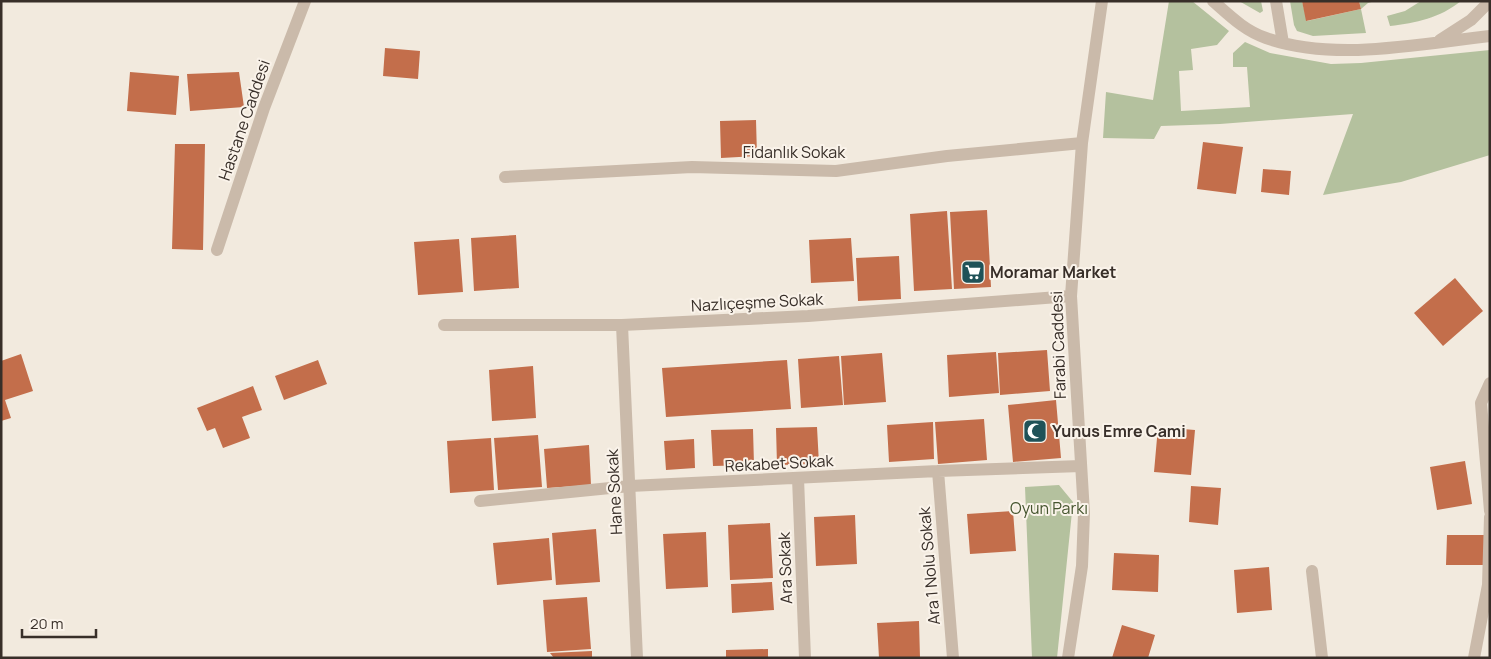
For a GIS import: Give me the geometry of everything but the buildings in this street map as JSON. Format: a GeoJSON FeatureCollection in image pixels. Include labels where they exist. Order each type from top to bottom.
{"type":"FeatureCollection","features":[{"type":"Feature","properties":{"kind":"street","name":"Hastane Caddesi"},"geometry":{"type":"LineString","coordinates":[[217,250],[264,108],[305,1]]}},
{"type":"Feature","properties":{"kind":"street","name":"Farabi Caddesi"},"geometry":{"type":"LineString","coordinates":[[1068,658],[1082,566],[1084,513],[1071,296],[1082,143],[1102,1]]}},
{"type":"Feature","properties":{"kind":"street"},"geometry":{"type":"LineString","coordinates":[[1213,1],[1241,26],[1265,38],[1298,47],[1340,50],[1490,36]]}},
{"type":"Feature","properties":{"kind":"street"},"geometry":{"type":"LineString","coordinates":[[1276,1],[1283,43]]}},
{"type":"Feature","properties":{"kind":"street"},"geometry":{"type":"LineString","coordinates":[[1438,42],[1471,20],[1490,1]]}},
{"type":"Feature","properties":{"kind":"street","name":"Fidanlık Sokak"},"geometry":{"type":"LineString","coordinates":[[505,177],[692,167],[836,171],[947,156],[1082,143]]}},
{"type":"Feature","properties":{"kind":"street","name":"Nazlıçeşme Sokak"},"geometry":{"type":"LineString","coordinates":[[444,324],[622,325],[808,316],[1071,296]]}},
{"type":"Feature","properties":{"kind":"street","name":"Hane Sokak"},"geometry":{"type":"LineString","coordinates":[[622,325],[637,658]]}},
{"type":"Feature","properties":{"kind":"street"},"geometry":{"type":"LineString","coordinates":[[1490,383],[1480,403],[1490,510]]}},
{"type":"Feature","properties":{"kind":"street","name":"Rekabet Sokak"},"geometry":{"type":"LineString","coordinates":[[480,501],[630,486],[1081,466]]}},
{"type":"Feature","properties":{"kind":"street","name":"Ara 1 Nolu Sokak"},"geometry":{"type":"LineString","coordinates":[[938,471],[953,658]]}},
{"type":"Feature","properties":{"kind":"street","name":"Ara Sokak"},"geometry":{"type":"LineString","coordinates":[[798,478],[805,658]]}},
{"type":"Feature","properties":{"kind":"street"},"geometry":{"type":"LineString","coordinates":[[1474,658],[1488,585],[1490,517]]}},
{"type":"Feature","properties":{"kind":"street"},"geometry":{"type":"LineString","coordinates":[[1312,571],[1322,658]]}},
{"type":"Feature","properties":{"kind":"green space"},"geometry":{"type":"Polygon","coordinates":[[[1169,1],[1192,1],[1229,31],[1217,45],[1191,49],[1193,70],[1179,71],[1181,111],[1250,107],[1247,67],[1233,67],[1233,53],[1245,42],[1270,53],[1331,64],[1361,63],[1490,50],[1490,155],[1401,182],[1323,195],[1353,114],[1220,124],[1161,126],[1154,139],[1103,138],[1106,92],[1153,100],[1169,1]]]}},
{"type":"Feature","properties":{"kind":"green space"},"geometry":{"type":"Polygon","coordinates":[[[1239,1],[1261,1],[1263,11],[1260,13],[1239,1]]]}},
{"type":"Feature","properties":{"kind":"green space"},"geometry":{"type":"Polygon","coordinates":[[[1290,1],[1302,1],[1307,21],[1361,9],[1366,33],[1313,36],[1297,31],[1294,25],[1290,1]]]}},
{"type":"Feature","properties":{"kind":"green space"},"geometry":{"type":"Polygon","coordinates":[[[1359,1],[1375,1],[1368,3],[1361,9],[1359,1]]]}},
{"type":"Feature","properties":{"kind":"green space"},"geometry":{"type":"Polygon","coordinates":[[[1421,1],[1461,1],[1436,16],[1390,26],[1387,16],[1405,11],[1421,1]]]}},
{"type":"Feature","properties":{"kind":"green space","name":"Oyun Parkı"},"geometry":{"type":"Polygon","coordinates":[[[1059,485],[1073,502],[1057,658],[1032,658],[1025,487],[1059,485]]]}},
{"type":"Feature","properties":{"kind":"place","name":"Moramar Market"},"geometry":{"type":"Point","coordinates":[973,272]}},
{"type":"Feature","properties":{"kind":"place","name":"Yunus Emre Cami"},"geometry":{"type":"Point","coordinates":[1035,431]}}]}
